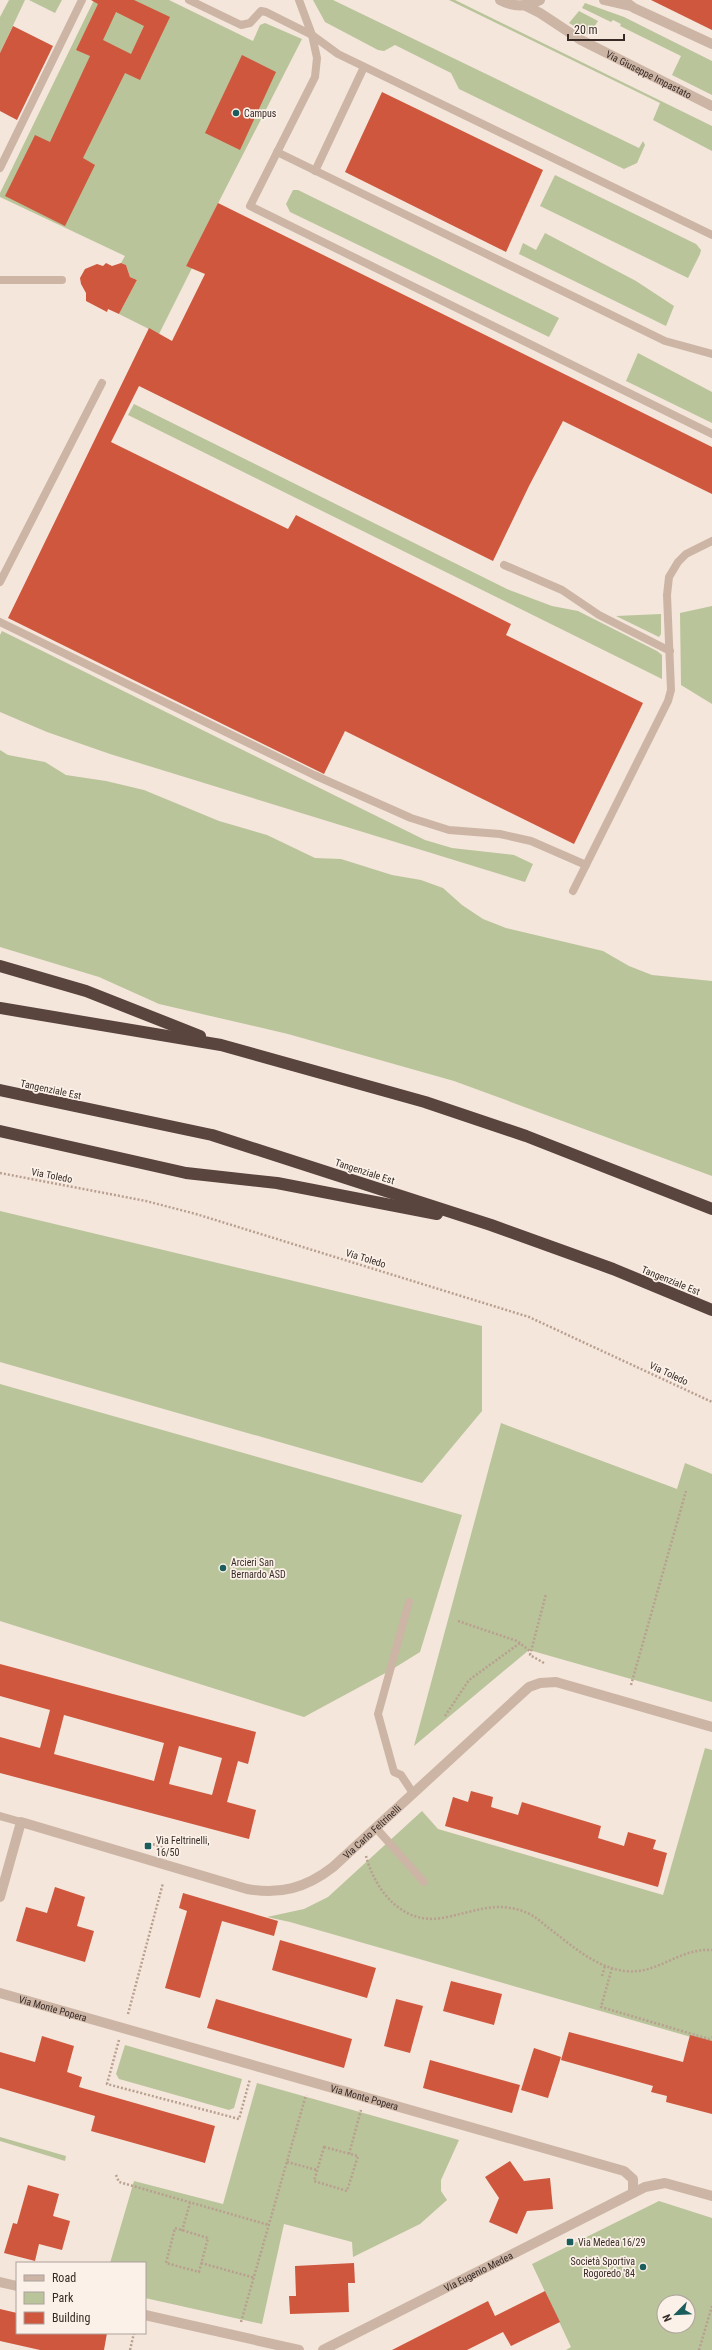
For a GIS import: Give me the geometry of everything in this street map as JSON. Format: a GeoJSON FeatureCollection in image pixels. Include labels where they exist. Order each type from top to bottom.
{"type":"FeatureCollection","features":[{"type":"Feature","properties":{"kind":"highway"},"geometry":{"type":"LineString","coordinates":[[0,966],[86,991],[221,1045]]}},
{"type":"Feature","properties":{"kind":"highway"},"geometry":{"type":"LineString","coordinates":[[0,1008],[221,1045],[425,1102],[526,1136],[712,1209]]}},
{"type":"Feature","properties":{"kind":"highway","name":"Tangenziale Est"},"geometry":{"type":"LineString","coordinates":[[0,1090],[212,1135],[491,1225],[613,1269],[712,1310]]}},
{"type":"Feature","properties":{"kind":"highway"},"geometry":{"type":"LineString","coordinates":[[0,1131],[33,1137],[186,1173],[277,1183],[491,1225]]}},
{"type":"Feature","properties":{"kind":"highway"},"geometry":{"type":"LineString","coordinates":[[0,1137],[33,1137]]}},
{"type":"Feature","properties":{"kind":"street","name":"Via Giuseppe Impastato"},"geometry":{"type":"LineString","coordinates":[[500,0],[511,5],[524,6],[540,13],[581,40],[712,106]]}},
{"type":"Feature","properties":{"kind":"street"},"geometry":{"type":"LineString","coordinates":[[524,6],[540,0]]}},
{"type":"Feature","properties":{"kind":"street"},"geometry":{"type":"LineString","coordinates":[[604,0],[634,8],[712,44]]}},
{"type":"Feature","properties":{"kind":"street"},"geometry":{"type":"LineString","coordinates":[[623,0],[634,8]]}},
{"type":"Feature","properties":{"kind":"street","name":"Via Carlo Feltrinelli"},"geometry":{"type":"LineString","coordinates":[[21,1822],[247,1888],[266,1892],[302,1887],[319,1878],[376,1828],[529,1687],[540,1683],[556,1682],[712,1727]]}},
{"type":"Feature","properties":{"kind":"street"},"geometry":{"type":"LineString","coordinates":[[0,1897],[21,1822]]}},
{"type":"Feature","properties":{"kind":"street","name":"Via Monte Popera"},"geometry":{"type":"LineString","coordinates":[[0,1992],[624,2171],[633,2179],[633,2193]]}},
{"type":"Feature","properties":{"kind":"street"},"geometry":{"type":"LineString","coordinates":[[633,2193],[649,2186],[665,2183],[712,2196]]}},
{"type":"Feature","properties":{"kind":"street","name":"Via Eugenio Medea"},"geometry":{"type":"LineString","coordinates":[[323,2350],[633,2193]]}},
{"type":"Feature","properties":{"kind":"street"},"geometry":{"type":"LineString","coordinates":[[0,2282],[16,2286]]}},
{"type":"Feature","properties":{"kind":"street"},"geometry":{"type":"LineString","coordinates":[[146,2315],[299,2350]]}},
{"type":"Feature","properties":{"kind":"lane"},"geometry":{"type":"LineString","coordinates":[[0,168],[82,0]]}},
{"type":"Feature","properties":{"kind":"lane"},"geometry":{"type":"LineString","coordinates":[[189,0],[241,25],[250,23],[261,11],[312,35],[338,54],[364,67],[712,235]]}},
{"type":"Feature","properties":{"kind":"lane"},"geometry":{"type":"LineString","coordinates":[[299,0],[312,35],[317,58],[315,77],[250,206],[712,434]]}},
{"type":"Feature","properties":{"kind":"lane"},"geometry":{"type":"LineString","coordinates":[[315,171],[364,67]]}},
{"type":"Feature","properties":{"kind":"lane"},"geometry":{"type":"LineString","coordinates":[[277,152],[665,341],[712,354]]}},
{"type":"Feature","properties":{"kind":"lane"},"geometry":{"type":"LineString","coordinates":[[0,280],[62,280]]}},
{"type":"Feature","properties":{"kind":"lane"},"geometry":{"type":"LineString","coordinates":[[0,582],[102,383]]}},
{"type":"Feature","properties":{"kind":"lane"},"geometry":{"type":"LineString","coordinates":[[573,891],[668,701],[671,690],[667,595],[669,577],[678,562],[686,554],[712,541]]}},
{"type":"Feature","properties":{"kind":"lane"},"geometry":{"type":"LineString","coordinates":[[504,565],[562,590],[599,615],[670,652]]}},
{"type":"Feature","properties":{"kind":"lane"},"geometry":{"type":"LineString","coordinates":[[0,622],[314,775],[411,818],[449,830],[500,834],[531,841],[586,865]]}},
{"type":"Feature","properties":{"kind":"lane"},"geometry":{"type":"LineString","coordinates":[[409,1602],[378,1714],[394,1772],[401,1775],[413,1793]]}},
{"type":"Feature","properties":{"kind":"lane","name":"Via Carlo Feltrinelli"},"geometry":{"type":"LineString","coordinates":[[0,1816],[21,1822]]}},
{"type":"Feature","properties":{"kind":"lane"},"geometry":{"type":"LineString","coordinates":[[376,1828],[424,1882]]}},
{"type":"Feature","properties":{"kind":"path","name":"Via Toledo"},"geometry":{"type":"LineString","coordinates":[[0,1173],[146,1201],[196,1214],[529,1317],[712,1402]]}},
{"type":"Feature","properties":{"kind":"path"},"geometry":{"type":"LineString","coordinates":[[631,1685],[686,1491]]}},
{"type":"Feature","properties":{"kind":"path"},"geometry":{"type":"LineString","coordinates":[[530,1652],[546,1594]]}},
{"type":"Feature","properties":{"kind":"path"},"geometry":{"type":"LineString","coordinates":[[458,1621],[520,1643],[530,1652],[530,1655],[544,1663]]}},
{"type":"Feature","properties":{"kind":"path"},"geometry":{"type":"LineString","coordinates":[[445,1716],[470,1680],[520,1643]]}},
{"type":"Feature","properties":{"kind":"path"},"geometry":{"type":"LineString","coordinates":[[366,1856],[380,1891],[398,1908],[410,1914],[432,1919],[484,1908],[495,1907],[516,1909],[533,1916],[577,1949],[605,1966],[626,1971],[648,1970],[685,1953],[712,1950]]}},
{"type":"Feature","properties":{"kind":"path"},"geometry":{"type":"LineString","coordinates":[[128,2014],[163,1883]]}},
{"type":"Feature","properties":{"kind":"path"},"geometry":{"type":"LineString","coordinates":[[602,1976],[605,1966]]}},
{"type":"Feature","properties":{"kind":"path"},"geometry":{"type":"LineString","coordinates":[[612,1968],[601,2007],[709,2039],[712,2037]]}},
{"type":"Feature","properties":{"kind":"path"},"geometry":{"type":"LineString","coordinates":[[119,2040],[107,2084],[239,2119],[250,2077]]}},
{"type":"Feature","properties":{"kind":"path"},"geometry":{"type":"LineString","coordinates":[[241,2323],[255,2278],[306,2093]]}},
{"type":"Feature","properties":{"kind":"path"},"geometry":{"type":"LineString","coordinates":[[349,2154],[362,2108]]}},
{"type":"Feature","properties":{"kind":"path"},"geometry":{"type":"LineString","coordinates":[[324,2147],[349,2154],[358,2156],[347,2191],[314,2181],[324,2147]]}},
{"type":"Feature","properties":{"kind":"path"},"geometry":{"type":"LineString","coordinates":[[287,2162],[317,2170]]}},
{"type":"Feature","properties":{"kind":"path"},"geometry":{"type":"LineString","coordinates":[[116,2175],[119,2182],[269,2225]]}},
{"type":"Feature","properties":{"kind":"path"},"geometry":{"type":"LineString","coordinates":[[182,2231],[190,2203]]}},
{"type":"Feature","properties":{"kind":"path"},"geometry":{"type":"LineString","coordinates":[[175,2228],[208,2238],[201,2263],[199,2272],[166,2263],[175,2228]]}},
{"type":"Feature","properties":{"kind":"path"},"geometry":{"type":"LineString","coordinates":[[201,2263],[255,2278]]}},
{"type":"Feature","properties":{"kind":"path"},"geometry":{"type":"LineString","coordinates":[[699,2350],[712,2306]]}},
{"type":"Feature","properties":{"kind":"path"},"geometry":{"type":"LineString","coordinates":[[130,2350],[134,2334]]}},
{"type":"Feature","properties":{"kind":"green space"},"geometry":{"type":"Polygon","coordinates":[[[9,0],[25,0],[0,53],[0,17],[9,0]]]}},
{"type":"Feature","properties":{"kind":"green space"},"geometry":{"type":"Polygon","coordinates":[[[29,0],[62,0],[55,13],[29,0]]]}},
{"type":"Feature","properties":{"kind":"green space"},"geometry":{"type":"Polygon","coordinates":[[[94,0],[169,0],[253,41],[260,25],[265,23],[302,39],[186,266],[192,268],[159,334],[119,314],[137,280],[130,277],[126,265],[121,263],[125,256],[0,197],[0,193],[94,0]]]}},
{"type":"Feature","properties":{"kind":"green space"},"geometry":{"type":"Polygon","coordinates":[[[313,0],[333,0],[639,148],[643,141],[645,145],[637,163],[624,169],[459,89],[451,73],[395,45],[384,51],[378,50],[325,22],[313,0]]]}},
{"type":"Feature","properties":{"kind":"green space"},"geometry":{"type":"Polygon","coordinates":[[[449,0],[455,0],[712,126],[712,151],[653,120],[660,103],[449,0]]]}},
{"type":"Feature","properties":{"kind":"green space"},"geometry":{"type":"Polygon","coordinates":[[[585,3],[624,17],[712,61],[712,95],[672,75],[681,56],[620,26],[621,24],[613,20],[611,22],[582,8],[585,3]]]}},
{"type":"Feature","properties":{"kind":"green space"},"geometry":{"type":"Polygon","coordinates":[[[579,11],[598,21],[589,35],[569,23],[579,11]]]}},
{"type":"Feature","properties":{"kind":"green space"},"geometry":{"type":"Polygon","coordinates":[[[555,175],[696,244],[701,250],[688,278],[540,206],[555,175]]]}},
{"type":"Feature","properties":{"kind":"green space"},"geometry":{"type":"Polygon","coordinates":[[[293,190],[298,190],[559,318],[549,337],[290,212],[286,204],[293,190]]]}},
{"type":"Feature","properties":{"kind":"green space"},"geometry":{"type":"Polygon","coordinates":[[[545,233],[636,281],[674,306],[666,326],[519,254],[523,243],[536,250],[545,233]]]}},
{"type":"Feature","properties":{"kind":"green space"},"geometry":{"type":"Polygon","coordinates":[[[638,353],[712,392],[712,423],[626,381],[638,353]]]}},
{"type":"Feature","properties":{"kind":"green space"},"geometry":{"type":"Polygon","coordinates":[[[134,404],[507,589],[552,606],[578,611],[657,651],[662,655],[662,679],[128,415],[134,404]]]}},
{"type":"Feature","properties":{"kind":"green space"},"geometry":{"type":"Polygon","coordinates":[[[712,606],[712,704],[681,685],[680,613],[712,606]]]}},
{"type":"Feature","properties":{"kind":"green space"},"geometry":{"type":"Polygon","coordinates":[[[661,614],[661,634],[659,637],[616,616],[661,614]]]}},
{"type":"Feature","properties":{"kind":"green space"},"geometry":{"type":"Polygon","coordinates":[[[2,631],[425,840],[452,848],[514,855],[533,864],[525,882],[110,754],[47,732],[0,712],[0,635],[2,631]]]}},
{"type":"Feature","properties":{"kind":"green space"},"geometry":{"type":"Polygon","coordinates":[[[0,750],[8,755],[45,762],[66,775],[106,781],[144,790],[219,821],[267,835],[315,858],[341,859],[392,875],[421,880],[443,888],[462,905],[483,919],[506,928],[603,951],[629,966],[652,975],[712,981],[712,1176],[454,1081],[288,1034],[159,1004],[99,977],[0,947],[0,750]]]}},
{"type":"Feature","properties":{"kind":"green space"},"geometry":{"type":"Polygon","coordinates":[[[0,1211],[482,1326],[482,1411],[422,1483],[0,1362],[0,1211]]]}},
{"type":"Feature","properties":{"kind":"green space","name":"Arcieri San Bernardo ASD"},"geometry":{"type":"Polygon","coordinates":[[[0,1384],[462,1515],[420,1652],[391,1670],[304,1717],[0,1621],[0,1384]]]}},
{"type":"Feature","properties":{"kind":"green space"},"geometry":{"type":"Polygon","coordinates":[[[501,1423],[677,1489],[685,1463],[712,1474],[712,1702],[529,1650],[414,1746],[501,1423]]]}},
{"type":"Feature","properties":{"kind":"green space"},"geometry":{"type":"Polygon","coordinates":[[[705,1748],[712,1750],[712,2043],[290,1922],[267,1917],[304,1909],[328,1897],[422,1811],[438,1829],[663,1895],[705,1748]]]}},
{"type":"Feature","properties":{"kind":"green space"},"geometry":{"type":"Polygon","coordinates":[[[125,2045],[242,2079],[234,2108],[229,2110],[119,2079],[116,2074],[125,2045]]]}},
{"type":"Feature","properties":{"kind":"green space"},"geometry":{"type":"Polygon","coordinates":[[[257,2083],[459,2140],[441,2180],[441,2191],[447,2200],[420,2224],[353,2257],[352,2242],[284,2224],[262,2324],[146,2298],[146,2262],[110,2262],[134,2181],[223,2204],[257,2083]]]}},
{"type":"Feature","properties":{"kind":"green space"},"geometry":{"type":"Polygon","coordinates":[[[0,2137],[66,2156],[65,2161],[0,2141],[0,2137]]]}},
{"type":"Feature","properties":{"kind":"green space","name":"Società Sportiva Rogoredo '84"},"geometry":{"type":"Polygon","coordinates":[[[659,2201],[712,2218],[712,2350],[566,2350],[571,2347],[532,2264],[659,2201]]]}},
{"type":"Feature","properties":{"kind":"building"},"geometry":{"type":"Polygon","coordinates":[[[91,0],[134,0],[170,17],[140,80],[125,73],[83,158],[95,165],[65,226],[5,196],[35,135],[50,142],[90,56],[76,50],[98,4],[91,0]],[[116,12],[103,40],[131,54],[144,26],[116,12]]]}},
{"type":"Feature","properties":{"kind":"building"},"geometry":{"type":"Polygon","coordinates":[[[651,0],[712,0],[712,30],[651,0]]]}},
{"type":"Feature","properties":{"kind":"building"},"geometry":{"type":"Polygon","coordinates":[[[13,26],[53,46],[17,120],[0,111],[0,53],[13,26]]]}},
{"type":"Feature","properties":{"kind":"building","name":"Campus"},"geometry":{"type":"Polygon","coordinates":[[[242,55],[276,72],[240,150],[205,133],[242,55]]]}},
{"type":"Feature","properties":{"kind":"building"},"geometry":{"type":"Polygon","coordinates":[[[382,92],[543,170],[506,252],[345,172],[382,92]]]}},
{"type":"Feature","properties":{"kind":"building"},"geometry":{"type":"Polygon","coordinates":[[[218,203],[712,447],[712,494],[563,421],[529,486],[493,561],[139,386],[111,442],[288,529],[296,515],[511,624],[506,635],[643,703],[574,844],[345,731],[324,774],[8,618],[149,328],[172,341],[205,274],[186,266],[218,203]]]}},
{"type":"Feature","properties":{"kind":"building"},"geometry":{"type":"Polygon","coordinates":[[[106,263],[112,266],[121,263],[126,265],[130,277],[137,280],[119,314],[108,309],[107,312],[86,301],[86,293],[81,284],[80,278],[85,269],[97,264],[103,266],[106,263]]]}},
{"type":"Feature","properties":{"kind":"building"},"geometry":{"type":"Polygon","coordinates":[[[0,1664],[256,1732],[248,1764],[238,1761],[227,1802],[256,1810],[249,1839],[0,1773],[0,1737],[40,1748],[50,1710],[0,1696],[0,1664]],[[64,1715],[54,1754],[154,1781],[164,1743],[64,1715]],[[179,1746],[169,1784],[212,1795],[222,1758],[179,1746]]]}},
{"type":"Feature","properties":{"kind":"building"},"geometry":{"type":"Polygon","coordinates":[[[471,1791],[493,1797],[491,1807],[518,1815],[522,1802],[601,1826],[598,1838],[624,1846],[628,1832],[656,1840],[653,1849],[667,1853],[658,1887],[445,1826],[453,1797],[468,1802],[471,1791]]]}},
{"type":"Feature","properties":{"kind":"building"},"geometry":{"type":"Polygon","coordinates":[[[55,1887],[85,1897],[77,1926],[94,1931],[85,1962],[16,1941],[26,1907],[47,1913],[55,1887]]]}},
{"type":"Feature","properties":{"kind":"building"},"geometry":{"type":"Polygon","coordinates":[[[183,1893],[278,1921],[274,1936],[222,1921],[200,1998],[165,1988],[187,1911],[179,1908],[183,1893]]]}},
{"type":"Feature","properties":{"kind":"building"},"geometry":{"type":"Polygon","coordinates":[[[280,1940],[376,1968],[367,1998],[272,1970],[280,1940]]]}},
{"type":"Feature","properties":{"kind":"building"},"geometry":{"type":"Polygon","coordinates":[[[451,1981],[502,1994],[494,2025],[443,2011],[451,1981]]]}},
{"type":"Feature","properties":{"kind":"building"},"geometry":{"type":"Polygon","coordinates":[[[216,1999],[352,2039],[344,2068],[207,2028],[216,1999]]]}},
{"type":"Feature","properties":{"kind":"building"},"geometry":{"type":"Polygon","coordinates":[[[396,1999],[423,2006],[410,2053],[384,2046],[396,1999]]]}},
{"type":"Feature","properties":{"kind":"building"},"geometry":{"type":"Polygon","coordinates":[[[569,2032],[683,2062],[690,2035],[712,2041],[712,2114],[666,2102],[667,2096],[651,2092],[653,2086],[561,2060],[569,2032]]]}},
{"type":"Feature","properties":{"kind":"building"},"geometry":{"type":"Polygon","coordinates":[[[42,2036],[74,2046],[67,2072],[82,2077],[79,2087],[215,2126],[205,2163],[91,2131],[95,2116],[0,2088],[0,2052],[35,2062],[42,2036]]]}},
{"type":"Feature","properties":{"kind":"building"},"geometry":{"type":"Polygon","coordinates":[[[534,2048],[561,2057],[548,2098],[521,2090],[534,2048]]]}},
{"type":"Feature","properties":{"kind":"building"},"geometry":{"type":"Polygon","coordinates":[[[430,2060],[520,2085],[512,2113],[423,2088],[430,2060]]]}},
{"type":"Feature","properties":{"kind":"building"},"geometry":{"type":"Polygon","coordinates":[[[510,2161],[524,2181],[550,2178],[553,2209],[527,2211],[517,2234],[489,2222],[499,2198],[485,2177],[510,2161]]]}},
{"type":"Feature","properties":{"kind":"building"},"geometry":{"type":"Polygon","coordinates":[[[28,2185],[59,2194],[53,2216],[70,2221],[62,2250],[39,2244],[35,2261],[4,2253],[13,2223],[17,2224],[28,2185]]]}},
{"type":"Feature","properties":{"kind":"building"},"geometry":{"type":"Polygon","coordinates":[[[354,2263],[355,2283],[348,2283],[349,2312],[290,2314],[289,2296],[296,2296],[295,2266],[354,2263]]]}},
{"type":"Feature","properties":{"kind":"building"},"geometry":{"type":"Polygon","coordinates":[[[545,2291],[560,2322],[511,2346],[503,2332],[467,2350],[392,2350],[488,2301],[495,2316],[545,2291]]]}},
{"type":"Feature","properties":{"kind":"building"},"geometry":{"type":"Polygon","coordinates":[[[0,2309],[16,2313],[16,2334],[107,2334],[104,2350],[40,2350],[0,2341],[0,2309]]]}},
{"type":"Feature","properties":{"kind":"place","name":"Campus"},"geometry":{"type":"Point","coordinates":[236,113]}},
{"type":"Feature","properties":{"kind":"place","name":"Arcieri San Bernardo ASD"},"geometry":{"type":"Point","coordinates":[223,1568]}},
{"type":"Feature","properties":{"kind":"place","name":"Via Feltrinelli, 16/50"},"geometry":{"type":"Point","coordinates":[148,1846]}},
{"type":"Feature","properties":{"kind":"place","name":"Via Medea 16/29"},"geometry":{"type":"Point","coordinates":[570,2242]}},
{"type":"Feature","properties":{"kind":"place","name":"Società Sportiva Rogoredo '84"},"geometry":{"type":"Point","coordinates":[643,2267]}}]}
